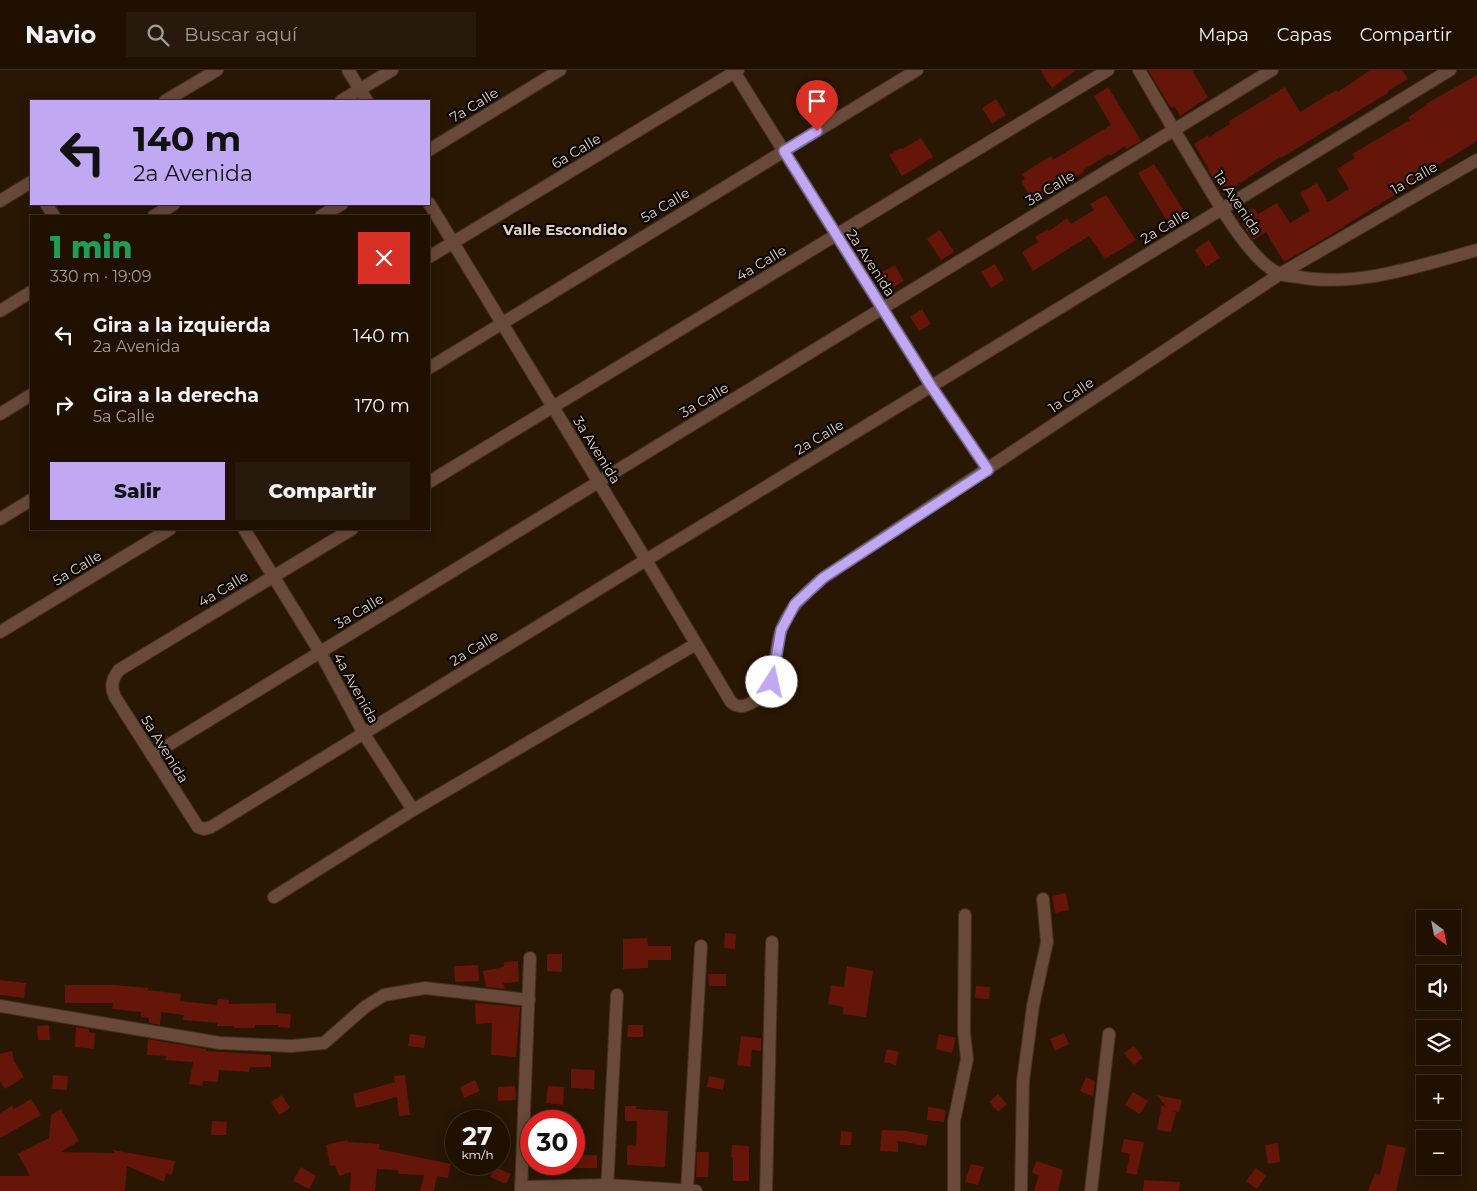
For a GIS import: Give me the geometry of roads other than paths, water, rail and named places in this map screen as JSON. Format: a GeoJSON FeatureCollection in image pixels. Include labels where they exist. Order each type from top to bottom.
{"type":"FeatureCollection","features":[{"type":"Feature","properties":{"kind":"street"},"geometry":{"type":"LineString","coordinates":[[167,100],[216,70]]}},
{"type":"Feature","properties":{"kind":"street"},"geometry":{"type":"LineString","coordinates":[[348,70],[366,100]]}},
{"type":"Feature","properties":{"kind":"street"},"geometry":{"type":"LineString","coordinates":[[343,100],[392,70]]}},
{"type":"Feature","properties":{"kind":"street","name":"7a Calle"},"geometry":{"type":"LineString","coordinates":[[430,149],[560,70]]}},
{"type":"Feature","properties":{"kind":"street","name":"5a Calle"},"geometry":{"type":"LineString","coordinates":[[430,367],[501,322],[917,70]]}},
{"type":"Feature","properties":{"kind":"street","name":"4a Calle"},"geometry":{"type":"LineString","coordinates":[[430,481],[1108,70]]}},
{"type":"Feature","properties":{"kind":"street","name":"1a Avenida"},"geometry":{"type":"LineString","coordinates":[[1139,70],[1242,239],[1264,263],[1280,274],[1315,280],[1338,281],[1407,268],[1477,250]]}},
{"type":"Feature","properties":{"kind":"street","name":"3a Calle"},"geometry":{"type":"LineString","coordinates":[[152,755],[1272,70]]}},
{"type":"Feature","properties":{"kind":"street","name":"2a Calle"},"geometry":{"type":"LineString","coordinates":[[204,829],[211,828],[646,560],[1450,70]]}},
{"type":"Feature","properties":{"kind":"street","name":"2a Avenida"},"geometry":{"type":"LineString","coordinates":[[735,71],[931,386],[988,470]]}},
{"type":"Feature","properties":{"kind":"street","name":"6a Calle"},"geometry":{"type":"LineString","coordinates":[[430,256],[735,71]]}},
{"type":"Feature","properties":{"kind":"street","name":"1a Calle"},"geometry":{"type":"LineString","coordinates":[[742,707],[762,697],[772,682],[781,630],[795,604],[823,578],[1280,274],[1477,160]]}},
{"type":"Feature","properties":{"kind":"street"},"geometry":{"type":"LineString","coordinates":[[0,201],[30,183]]}},
{"type":"Feature","properties":{"kind":"street"},"geometry":{"type":"LineString","coordinates":[[156,215],[172,205]]}},
{"type":"Feature","properties":{"kind":"street"},"geometry":{"type":"LineString","coordinates":[[323,215],[340,205]]}},
{"type":"Feature","properties":{"kind":"street","name":"3a Avenida"},"geometry":{"type":"LineString","coordinates":[[430,205],[731,702],[736,706],[742,707]]}},
{"type":"Feature","properties":{"kind":"street"},"geometry":{"type":"LineString","coordinates":[[0,311],[30,293]]}},
{"type":"Feature","properties":{"kind":"street"},"geometry":{"type":"LineString","coordinates":[[0,414],[30,396]]}},
{"type":"Feature","properties":{"kind":"street"},"geometry":{"type":"LineString","coordinates":[[0,519],[30,501]]}},
{"type":"Feature","properties":{"kind":"street","name":"5a Calle"},"geometry":{"type":"LineString","coordinates":[[0,632],[168,530]]}},
{"type":"Feature","properties":{"kind":"street","name":"4a Avenida"},"geometry":{"type":"LineString","coordinates":[[245,530],[320,652],[364,734],[413,810]]}},
{"type":"Feature","properties":{"kind":"street","name":"4a Calle"},"geometry":{"type":"LineString","coordinates":[[112,678],[119,670],[350,530]]}},
{"type":"Feature","properties":{"kind":"street"},"geometry":{"type":"LineString","coordinates":[[274,897],[413,810],[696,644]]}},
{"type":"Feature","properties":{"kind":"street","name":"5a Avenida"},"geometry":{"type":"LineString","coordinates":[[112,678],[111,689],[114,697],[194,822],[198,827],[204,829]]}},
{"type":"Feature","properties":{"kind":"street"},"geometry":{"type":"LineString","coordinates":[[1022,1191],[1023,1081],[1033,1006],[1047,942],[1043,899]]}},
{"type":"Feature","properties":{"kind":"street"},"geometry":{"type":"LineString","coordinates":[[954,1191],[954,1121],[967,1059],[964,1032],[965,915]]}},
{"type":"Feature","properties":{"kind":"street"},"geometry":{"type":"LineString","coordinates":[[766,1191],[772,942]]}},
{"type":"Feature","properties":{"kind":"street"},"geometry":{"type":"LineString","coordinates":[[530,958],[521,1189],[607,1188],[690,1191],[700,946]]}},
{"type":"Feature","properties":{"kind":"street"},"geometry":{"type":"LineString","coordinates":[[0,1006],[220,1043],[292,1046],[324,1043],[365,1007],[384,996],[425,988],[529,1000]]}},
{"type":"Feature","properties":{"kind":"street"},"geometry":{"type":"LineString","coordinates":[[607,1188],[617,994]]}},
{"type":"Feature","properties":{"kind":"street"},"geometry":{"type":"LineString","coordinates":[[1091,1191],[1109,1034]]}},
{"type":"Feature","properties":{"kind":"district","name":"Valle Escondido"},"geometry":{"type":"Point","coordinates":[565,230]}}]}
